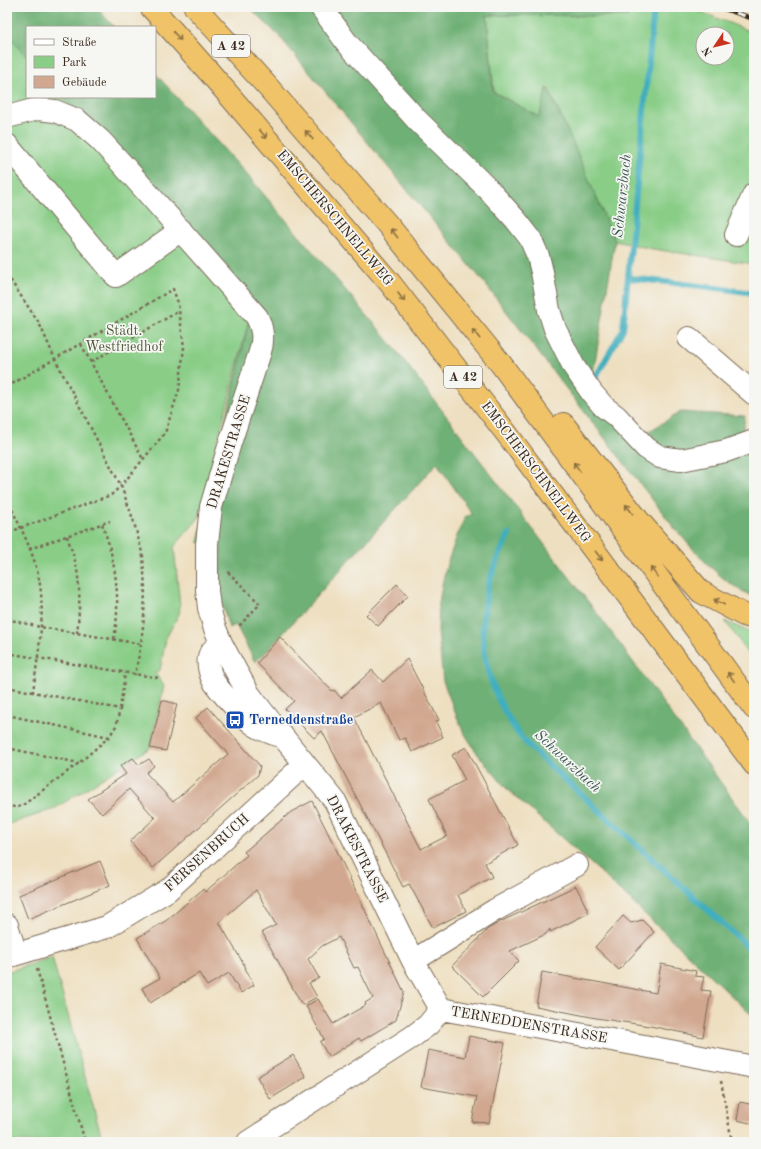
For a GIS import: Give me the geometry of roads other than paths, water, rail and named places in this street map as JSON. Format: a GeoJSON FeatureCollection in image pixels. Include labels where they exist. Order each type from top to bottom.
{"type":"FeatureCollection","features":[{"type":"Feature","properties":{"kind":"highway","name":"EMSCHERSCHNELLWEG"},"geometry":{"type":"LineString","coordinates":[[151,7],[216,79],[390,283],[507,434],[754,764]]}},
{"type":"Feature","properties":{"kind":"highway","name":"A 42"},"geometry":{"type":"LineString","coordinates":[[195,7],[267,86],[387,224],[501,364],[754,708]]}},
{"type":"Feature","properties":{"kind":"highway"},"geometry":{"type":"LineString","coordinates":[[501,364],[551,408],[638,520],[701,592],[744,615],[754,618]]}},
{"type":"Feature","properties":{"kind":"street"},"geometry":{"type":"LineString","coordinates":[[321,7],[347,43],[418,121],[488,188],[530,238],[538,256],[546,287],[549,310],[555,330],[571,362],[592,393],[604,407],[616,416],[641,444],[660,457],[681,460],[726,451],[754,441]]}},
{"type":"Feature","properties":{"kind":"street","name":"DRAKESTRASSE"},"geometry":{"type":"LineString","coordinates":[[7,116],[38,109],[54,111],[77,120],[100,140],[181,230],[257,317],[261,325],[263,338],[260,352],[211,507],[207,544],[207,590],[209,608],[214,626],[222,645],[249,694],[335,801],[414,961],[441,1009]]}},
{"type":"Feature","properties":{"kind":"street"},"geometry":{"type":"LineString","coordinates":[[7,145],[116,276],[181,230]]}},
{"type":"Feature","properties":{"kind":"street"},"geometry":{"type":"LineString","coordinates":[[736,235],[754,194]]}},
{"type":"Feature","properties":{"kind":"street"},"geometry":{"type":"LineString","coordinates":[[689,338],[754,394]]}},
{"type":"Feature","properties":{"kind":"street","name":"FERSENBRUCH"},"geometry":{"type":"LineString","coordinates":[[18,953],[107,926],[168,890],[305,764]]}},
{"type":"Feature","properties":{"kind":"street"},"geometry":{"type":"LineString","coordinates":[[414,961],[496,910],[577,865]]}},
{"type":"Feature","properties":{"kind":"street"},"geometry":{"type":"LineString","coordinates":[[7,925],[18,953]]}},
{"type":"Feature","properties":{"kind":"street","name":"TERNEDDENSTRASSE"},"geometry":{"type":"LineString","coordinates":[[248,1142],[412,1037],[428,1025],[441,1009],[639,1044],[754,1068]]}},
{"type":"Feature","properties":{"kind":"waterway","name":"Schwarzbach"},"geometry":{"type":"LineString","coordinates":[[594,380],[623,329],[654,7]]}},
{"type":"Feature","properties":{"kind":"waterway"},"geometry":{"type":"LineString","coordinates":[[629,278],[754,293]]}},
{"type":"Feature","properties":{"kind":"waterway","name":"Schwarzbach"},"geometry":{"type":"LineString","coordinates":[[509,534],[494,567],[488,587],[483,622],[483,640],[485,657],[494,690],[511,722],[521,737],[538,755],[754,952]]}},
{"type":"Feature","properties":{"kind":"railway"},"geometry":{"type":"LineString","coordinates":[[719,7],[754,19]]}},
{"type":"Feature","properties":{"kind":"place","name":"Terneddenstraße"},"geometry":{"type":"Point","coordinates":[235,720]}},
{"type":"Feature","properties":{"kind":"park label","name":"Städt. Westfriedhof"},"geometry":{"type":"Point","coordinates":[124,340]}}]}
